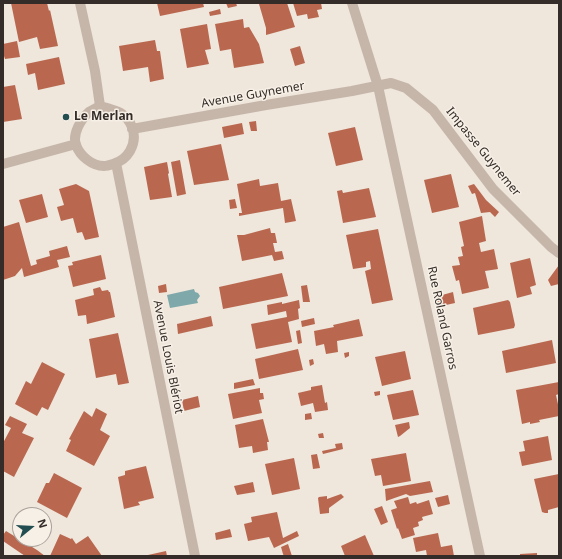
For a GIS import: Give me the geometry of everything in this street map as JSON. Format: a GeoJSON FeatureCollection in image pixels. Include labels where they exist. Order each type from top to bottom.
{"type":"FeatureCollection","features":[{"type":"Feature","properties":{"kind":"street"},"geometry":{"type":"LineString","coordinates":[[80,3],[100,106]]}},
{"type":"Feature","properties":{"kind":"street","name":"Rue Roland Garros"},"geometry":{"type":"LineString","coordinates":[[352,3],[378,86],[480,556]]}},
{"type":"Feature","properties":{"kind":"street","name":"Impasse Guynemer"},"geometry":{"type":"LineString","coordinates":[[378,86],[391,83],[406,88],[433,110],[493,189],[551,247],[559,253]]}},
{"type":"Feature","properties":{"kind":"street","name":"Avenue Guynemer"},"geometry":{"type":"LineString","coordinates":[[132,129],[378,86]]}},
{"type":"Feature","properties":{"kind":"street"},"geometry":{"type":"LineString","coordinates":[[100,106],[117,111],[124,115],[132,129],[134,138],[132,147],[128,155],[116,163],[104,166],[94,164],[86,159],[76,144],[76,134],[79,124],[84,117],[100,106]]}},
{"type":"Feature","properties":{"kind":"street"},"geometry":{"type":"LineString","coordinates":[[3,164],[76,144]]}},
{"type":"Feature","properties":{"kind":"street","name":"Avenue Louis Blériot"},"geometry":{"type":"LineString","coordinates":[[116,163],[195,556]]}},
{"type":"Feature","properties":{"kind":"water"},"geometry":{"type":"Polygon","coordinates":[[[194,289],[200,296],[197,300],[198,303],[170,308],[167,295],[194,289]]]}},
{"type":"Feature","properties":{"kind":"building"},"geometry":{"type":"Polygon","coordinates":[[[11,3],[47,3],[58,46],[40,49],[37,37],[19,42],[11,3]]]}},
{"type":"Feature","properties":{"kind":"building"},"geometry":{"type":"Polygon","coordinates":[[[157,3],[203,3],[204,7],[160,16],[157,3]]]}},
{"type":"Feature","properties":{"kind":"building"},"geometry":{"type":"Polygon","coordinates":[[[226,3],[236,3],[237,6],[228,8],[226,3]]]}},
{"type":"Feature","properties":{"kind":"building"},"geometry":{"type":"Polygon","coordinates":[[[255,3],[287,3],[295,27],[266,35],[266,28],[259,4],[255,3]]]}},
{"type":"Feature","properties":{"kind":"building"},"geometry":{"type":"Polygon","coordinates":[[[293,3],[321,3],[322,9],[317,10],[319,17],[308,19],[307,14],[297,16],[293,3]]]}},
{"type":"Feature","properties":{"kind":"building"},"geometry":{"type":"Polygon","coordinates":[[[220,9],[221,14],[210,16],[209,12],[220,9]]]}},
{"type":"Feature","properties":{"kind":"building"},"geometry":{"type":"Polygon","coordinates":[[[243,19],[244,28],[249,27],[259,44],[264,63],[234,68],[231,49],[220,51],[215,24],[243,19]]]}},
{"type":"Feature","properties":{"kind":"building"},"geometry":{"type":"Polygon","coordinates":[[[207,24],[211,49],[205,50],[209,64],[187,68],[180,29],[207,24]]]}},
{"type":"Feature","properties":{"kind":"building"},"geometry":{"type":"Polygon","coordinates":[[[155,40],[157,51],[160,51],[164,79],[150,82],[148,67],[123,71],[119,46],[155,40]]]}},
{"type":"Feature","properties":{"kind":"building"},"geometry":{"type":"Polygon","coordinates":[[[17,41],[20,57],[5,59],[3,56],[3,44],[17,41]]]}},
{"type":"Feature","properties":{"kind":"building"},"geometry":{"type":"Polygon","coordinates":[[[300,46],[305,63],[295,66],[290,49],[300,46]]]}},
{"type":"Feature","properties":{"kind":"building"},"geometry":{"type":"Polygon","coordinates":[[[59,57],[65,84],[38,90],[35,73],[28,75],[26,64],[59,57]]]}},
{"type":"Feature","properties":{"kind":"building"},"geometry":{"type":"Polygon","coordinates":[[[15,85],[22,119],[3,122],[3,87],[15,85]]]}},
{"type":"Feature","properties":{"kind":"building"},"geometry":{"type":"Polygon","coordinates":[[[256,121],[257,131],[251,131],[249,122],[256,121]]]}},
{"type":"Feature","properties":{"kind":"building"},"geometry":{"type":"Polygon","coordinates":[[[242,123],[244,134],[224,138],[222,127],[242,123]]]}},
{"type":"Feature","properties":{"kind":"building"},"geometry":{"type":"Polygon","coordinates":[[[355,127],[363,160],[336,166],[328,133],[355,127]]]}},
{"type":"Feature","properties":{"kind":"building"},"geometry":{"type":"Polygon","coordinates":[[[221,144],[229,180],[194,185],[187,151],[221,144]]]}},
{"type":"Feature","properties":{"kind":"building"},"geometry":{"type":"Polygon","coordinates":[[[180,160],[186,194],[177,196],[171,162],[180,160]]]}},
{"type":"Feature","properties":{"kind":"building"},"geometry":{"type":"Polygon","coordinates":[[[167,162],[172,197],[150,200],[144,167],[167,162]]]}},
{"type":"Feature","properties":{"kind":"building"},"geometry":{"type":"Polygon","coordinates":[[[451,174],[459,207],[432,213],[424,180],[451,174]]]}},
{"type":"Feature","properties":{"kind":"building"},"geometry":{"type":"Polygon","coordinates":[[[259,179],[260,186],[278,183],[281,201],[291,199],[296,221],[285,223],[283,208],[239,216],[239,213],[242,213],[237,184],[259,179]]]}},
{"type":"Feature","properties":{"kind":"building"},"geometry":{"type":"Polygon","coordinates":[[[76,184],[89,191],[99,237],[85,240],[82,232],[77,233],[73,218],[61,221],[57,207],[64,205],[59,189],[76,184]]]}},
{"type":"Feature","properties":{"kind":"building"},"geometry":{"type":"Polygon","coordinates":[[[474,184],[486,200],[499,212],[495,217],[490,212],[481,213],[475,193],[472,194],[468,186],[474,184]]]}},
{"type":"Feature","properties":{"kind":"building"},"geometry":{"type":"Polygon","coordinates":[[[369,188],[376,217],[343,223],[337,191],[342,190],[343,193],[369,188]]]}},
{"type":"Feature","properties":{"kind":"building"},"geometry":{"type":"Polygon","coordinates":[[[42,194],[48,217],[26,223],[19,200],[42,194]]]}},
{"type":"Feature","properties":{"kind":"building"},"geometry":{"type":"Polygon","coordinates":[[[235,199],[237,208],[230,209],[229,200],[235,199]]]}},
{"type":"Feature","properties":{"kind":"building"},"geometry":{"type":"Polygon","coordinates":[[[482,216],[486,241],[479,243],[481,252],[494,249],[498,269],[485,271],[489,288],[462,294],[459,280],[456,281],[452,266],[460,265],[458,257],[463,256],[461,247],[464,246],[459,222],[482,216]]]}},
{"type":"Feature","properties":{"kind":"building"},"geometry":{"type":"Polygon","coordinates":[[[19,222],[31,266],[37,264],[36,260],[50,256],[49,251],[67,246],[70,257],[57,260],[59,267],[24,277],[22,268],[15,276],[3,280],[3,227],[19,222]]]}},
{"type":"Feature","properties":{"kind":"building"},"geometry":{"type":"Polygon","coordinates":[[[270,228],[271,233],[275,233],[277,243],[273,243],[275,252],[282,251],[284,259],[274,261],[272,255],[242,261],[237,235],[244,235],[270,228]]]}},
{"type":"Feature","properties":{"kind":"building"},"geometry":{"type":"Polygon","coordinates":[[[378,229],[393,300],[372,304],[365,271],[371,269],[370,261],[366,262],[366,267],[353,269],[346,235],[378,229]]]}},
{"type":"Feature","properties":{"kind":"building"},"geometry":{"type":"Polygon","coordinates":[[[101,255],[106,279],[73,287],[68,266],[73,265],[72,262],[101,255]]]}},
{"type":"Feature","properties":{"kind":"building"},"geometry":{"type":"Polygon","coordinates":[[[530,258],[536,285],[530,287],[532,294],[517,298],[510,263],[530,258]]]}},
{"type":"Feature","properties":{"kind":"building"},"geometry":{"type":"Polygon","coordinates":[[[559,265],[559,284],[551,286],[548,280],[559,265]]]}},
{"type":"Feature","properties":{"kind":"building"},"geometry":{"type":"Polygon","coordinates":[[[282,273],[288,296],[223,309],[219,287],[282,273]]]}},
{"type":"Feature","properties":{"kind":"building"},"geometry":{"type":"Polygon","coordinates":[[[166,284],[167,292],[159,293],[158,286],[166,284]]]}},
{"type":"Feature","properties":{"kind":"building"},"geometry":{"type":"Polygon","coordinates":[[[307,285],[310,302],[303,302],[301,286],[307,285]]]}},
{"type":"Feature","properties":{"kind":"building"},"geometry":{"type":"Polygon","coordinates":[[[100,287],[102,291],[108,290],[110,292],[115,317],[87,324],[86,315],[78,316],[75,300],[94,295],[93,289],[100,287]]]}},
{"type":"Feature","properties":{"kind":"building"},"geometry":{"type":"Polygon","coordinates":[[[453,292],[455,303],[437,307],[435,297],[453,292]]]}},
{"type":"Feature","properties":{"kind":"building"},"geometry":{"type":"Polygon","coordinates":[[[299,300],[299,319],[288,322],[292,342],[256,349],[251,324],[287,317],[286,311],[268,315],[267,305],[282,302],[282,304],[299,300]]]}},
{"type":"Feature","properties":{"kind":"building"},"geometry":{"type":"Polygon","coordinates":[[[508,300],[510,302],[515,325],[514,328],[478,335],[473,308],[508,300]]]}},
{"type":"Feature","properties":{"kind":"building"},"geometry":{"type":"Polygon","coordinates":[[[211,316],[213,326],[178,334],[177,324],[211,316]]]}},
{"type":"Feature","properties":{"kind":"building"},"geometry":{"type":"Polygon","coordinates":[[[314,318],[315,324],[302,327],[301,321],[314,318]]]}},
{"type":"Feature","properties":{"kind":"building"},"geometry":{"type":"Polygon","coordinates":[[[359,319],[363,336],[337,341],[338,352],[326,354],[324,344],[316,346],[314,331],[334,327],[333,325],[359,319]]]}},
{"type":"Feature","properties":{"kind":"building"},"geometry":{"type":"Polygon","coordinates":[[[300,330],[302,343],[298,344],[296,331],[300,330]]]}},
{"type":"Feature","properties":{"kind":"building"},"geometry":{"type":"Polygon","coordinates":[[[118,333],[129,383],[118,385],[116,374],[96,378],[89,339],[118,333]]]}},
{"type":"Feature","properties":{"kind":"building"},"geometry":{"type":"Polygon","coordinates":[[[552,340],[556,363],[506,373],[502,351],[552,340]]]}},
{"type":"Feature","properties":{"kind":"building"},"geometry":{"type":"Polygon","coordinates":[[[298,349],[303,370],[259,379],[255,359],[298,349]]]}},
{"type":"Feature","properties":{"kind":"building"},"geometry":{"type":"Polygon","coordinates":[[[405,351],[411,379],[382,386],[375,357],[405,351]]]}},
{"type":"Feature","properties":{"kind":"building"},"geometry":{"type":"Polygon","coordinates":[[[349,352],[349,356],[345,358],[344,353],[349,352]]]}},
{"type":"Feature","properties":{"kind":"building"},"geometry":{"type":"Polygon","coordinates":[[[313,359],[314,364],[310,366],[309,360],[313,359]]]}},
{"type":"Feature","properties":{"kind":"building"},"geometry":{"type":"Polygon","coordinates":[[[42,362],[65,374],[48,410],[42,407],[37,416],[15,404],[26,381],[31,384],[42,362]]]}},
{"type":"Feature","properties":{"kind":"building"},"geometry":{"type":"Polygon","coordinates":[[[253,379],[255,385],[234,389],[234,383],[253,379]]]}},
{"type":"Feature","properties":{"kind":"building"},"geometry":{"type":"Polygon","coordinates":[[[559,382],[559,394],[556,395],[559,416],[539,420],[540,422],[522,424],[516,390],[559,382]]]}},
{"type":"Feature","properties":{"kind":"building"},"geometry":{"type":"Polygon","coordinates":[[[322,385],[325,403],[327,402],[328,410],[315,412],[313,403],[301,406],[298,393],[311,390],[311,387],[322,385]]]}},
{"type":"Feature","properties":{"kind":"building"},"geometry":{"type":"Polygon","coordinates":[[[260,388],[260,393],[263,393],[264,399],[259,400],[262,413],[233,419],[228,394],[260,388]]]}},
{"type":"Feature","properties":{"kind":"building"},"geometry":{"type":"Polygon","coordinates":[[[413,390],[419,415],[393,420],[387,395],[413,390]]]}},
{"type":"Feature","properties":{"kind":"building"},"geometry":{"type":"Polygon","coordinates":[[[380,391],[380,395],[375,396],[374,392],[380,391]]]}},
{"type":"Feature","properties":{"kind":"building"},"geometry":{"type":"Polygon","coordinates":[[[198,396],[200,407],[184,411],[182,400],[198,396]]]}},
{"type":"Feature","properties":{"kind":"building"},"geometry":{"type":"Polygon","coordinates":[[[96,408],[107,414],[100,430],[110,436],[94,466],[66,451],[71,440],[69,439],[84,411],[92,417],[96,408]]]}},
{"type":"Feature","properties":{"kind":"building"},"geometry":{"type":"Polygon","coordinates":[[[311,413],[312,419],[305,420],[305,414],[311,413]]]}},
{"type":"Feature","properties":{"kind":"building"},"geometry":{"type":"Polygon","coordinates":[[[10,416],[27,424],[22,433],[34,438],[14,477],[3,471],[3,443],[11,428],[5,425],[10,416]]]}},
{"type":"Feature","properties":{"kind":"building"},"geometry":{"type":"Polygon","coordinates":[[[263,419],[269,442],[267,442],[268,450],[253,453],[252,446],[239,448],[235,425],[263,419]]]}},
{"type":"Feature","properties":{"kind":"building"},"geometry":{"type":"Polygon","coordinates":[[[409,422],[410,428],[398,437],[395,425],[409,422]]]}},
{"type":"Feature","properties":{"kind":"building"},"geometry":{"type":"Polygon","coordinates":[[[323,433],[324,438],[319,438],[318,434],[323,433]]]}},
{"type":"Feature","properties":{"kind":"building"},"geometry":{"type":"Polygon","coordinates":[[[548,436],[552,460],[522,466],[519,452],[525,451],[523,441],[548,436]]]}},
{"type":"Feature","properties":{"kind":"building"},"geometry":{"type":"Polygon","coordinates":[[[342,443],[343,449],[323,454],[322,451],[336,448],[335,444],[342,443]]]}},
{"type":"Feature","properties":{"kind":"building"},"geometry":{"type":"Polygon","coordinates":[[[406,453],[411,481],[383,486],[381,475],[375,476],[371,459],[406,453]]]}},
{"type":"Feature","properties":{"kind":"building"},"geometry":{"type":"Polygon","coordinates":[[[317,454],[320,468],[313,469],[311,455],[317,454]]]}},
{"type":"Feature","properties":{"kind":"building"},"geometry":{"type":"Polygon","coordinates":[[[294,458],[300,489],[272,495],[265,464],[294,458]]]}},
{"type":"Feature","properties":{"kind":"building"},"geometry":{"type":"Polygon","coordinates":[[[146,466],[154,498],[138,502],[140,505],[124,509],[118,477],[125,475],[125,471],[146,466]]]}},
{"type":"Feature","properties":{"kind":"building"},"geometry":{"type":"Polygon","coordinates":[[[54,473],[82,488],[67,518],[52,510],[52,507],[46,507],[37,502],[46,483],[49,483],[54,473]]]}},
{"type":"Feature","properties":{"kind":"building"},"geometry":{"type":"Polygon","coordinates":[[[559,474],[559,507],[548,510],[548,513],[542,512],[534,479],[559,474]]]}},
{"type":"Feature","properties":{"kind":"building"},"geometry":{"type":"Polygon","coordinates":[[[430,481],[433,492],[410,496],[406,494],[386,501],[385,489],[430,481]]]}},
{"type":"Feature","properties":{"kind":"building"},"geometry":{"type":"Polygon","coordinates":[[[253,482],[255,492],[237,495],[234,486],[253,482]]]}},
{"type":"Feature","properties":{"kind":"building"},"geometry":{"type":"Polygon","coordinates":[[[341,494],[344,497],[329,508],[329,513],[320,514],[319,497],[327,496],[327,499],[341,494]]]}},
{"type":"Feature","properties":{"kind":"building"},"geometry":{"type":"Polygon","coordinates":[[[448,495],[450,504],[438,507],[435,498],[448,495]]]}},
{"type":"Feature","properties":{"kind":"building"},"geometry":{"type":"Polygon","coordinates":[[[408,497],[410,504],[416,502],[417,504],[429,500],[433,514],[422,517],[423,520],[418,522],[419,526],[413,528],[415,535],[402,539],[391,510],[397,508],[394,501],[408,497]]]}},
{"type":"Feature","properties":{"kind":"building"},"geometry":{"type":"Polygon","coordinates":[[[382,506],[388,522],[381,525],[374,509],[382,506]]]}},
{"type":"Feature","properties":{"kind":"building"},"geometry":{"type":"Polygon","coordinates":[[[277,512],[283,538],[297,531],[299,536],[274,548],[269,537],[248,541],[244,524],[252,522],[251,517],[277,512]]]}},
{"type":"Feature","properties":{"kind":"building"},"geometry":{"type":"Polygon","coordinates":[[[230,529],[232,537],[216,540],[215,533],[230,529]]]}},
{"type":"Feature","properties":{"kind":"building"},"geometry":{"type":"Polygon","coordinates":[[[6,531],[12,535],[12,547],[32,547],[45,556],[25,556],[3,541],[3,535],[6,531]]]}},
{"type":"Feature","properties":{"kind":"building"},"geometry":{"type":"Polygon","coordinates":[[[438,533],[441,547],[452,545],[454,556],[427,556],[426,550],[416,552],[413,538],[438,533]]]}},
{"type":"Feature","properties":{"kind":"building"},"geometry":{"type":"Polygon","coordinates":[[[60,534],[71,539],[72,538],[76,544],[88,536],[102,556],[50,556],[60,534]]]}},
{"type":"Feature","properties":{"kind":"building"},"geometry":{"type":"Polygon","coordinates":[[[365,535],[374,556],[345,556],[341,546],[365,535]]]}},
{"type":"Feature","properties":{"kind":"building"},"geometry":{"type":"Polygon","coordinates":[[[288,544],[292,556],[284,556],[281,547],[288,544]]]}},
{"type":"Feature","properties":{"kind":"building"},"geometry":{"type":"Polygon","coordinates":[[[166,551],[167,556],[148,556],[148,555],[166,551]]]}},
{"type":"Feature","properties":{"kind":"building"},"geometry":{"type":"Polygon","coordinates":[[[537,553],[537,556],[520,556],[520,554],[537,553]]]}},
{"type":"Feature","properties":{"kind":"place","name":"Le Merlan"},"geometry":{"type":"Point","coordinates":[66,117]}}]}
